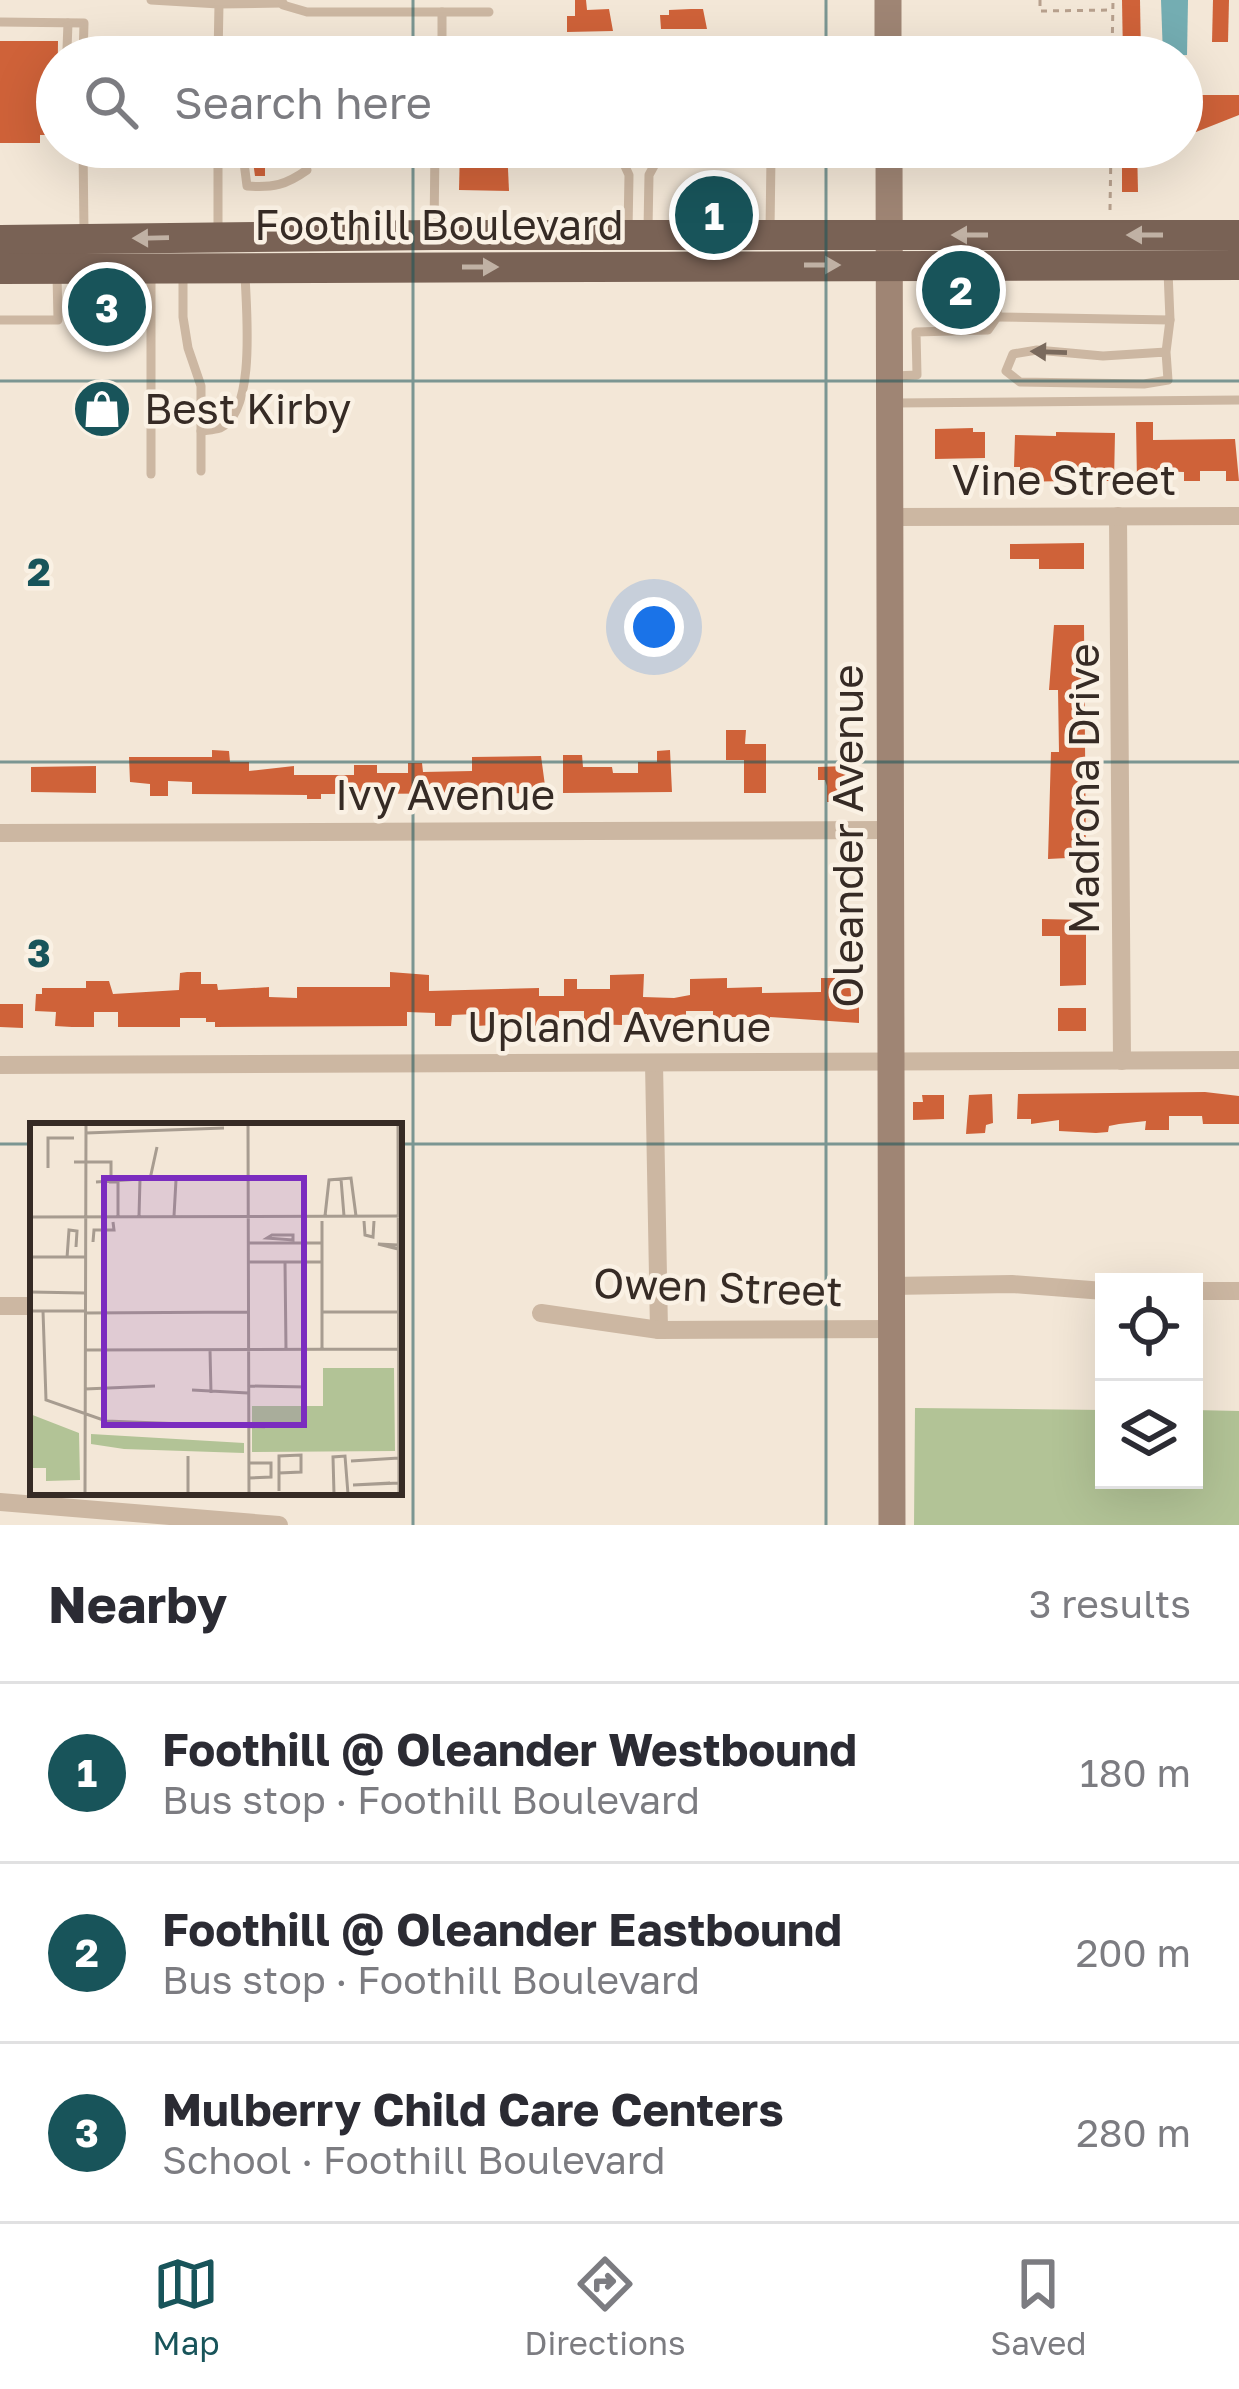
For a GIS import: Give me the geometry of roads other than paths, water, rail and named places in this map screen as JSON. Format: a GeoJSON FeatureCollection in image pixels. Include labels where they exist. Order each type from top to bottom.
{"type":"FeatureCollection","features":[{"type":"Feature","properties":{"kind":"main road"},"geometry":{"type":"LineString","coordinates":[[279,268],[304,253],[426,248],[434,235]]}},
{"type":"Feature","properties":{"kind":"main road","name":"Foothill Boulevard"},"geometry":{"type":"LineString","coordinates":[[0,240],[770,235],[998,264],[1239,265]]}},
{"type":"Feature","properties":{"kind":"main road","name":"Foothill Boulevard"},"geometry":{"type":"LineString","coordinates":[[0,269],[279,268],[1239,235]]}},
{"type":"Feature","properties":{"kind":"street"},"geometry":{"type":"LineString","coordinates":[[888,0],[888,36]]}},
{"type":"Feature","properties":{"kind":"street","name":"Oleander Avenue"},"geometry":{"type":"LineString","coordinates":[[889,168],[892,1525]]}},
{"type":"Feature","properties":{"kind":"street","name":"Madrona Drive"},"geometry":{"type":"LineString","coordinates":[[1118,516],[1122,1061]]}},
{"type":"Feature","properties":{"kind":"street","name":"Vine Street"},"geometry":{"type":"LineString","coordinates":[[890,517],[1239,516]]}},
{"type":"Feature","properties":{"kind":"street","name":"Ivy Avenue"},"geometry":{"type":"LineString","coordinates":[[0,833],[890,830]]}},
{"type":"Feature","properties":{"kind":"street","name":"Upland Avenue"},"geometry":{"type":"LineString","coordinates":[[0,1065],[1239,1060]]}},
{"type":"Feature","properties":{"kind":"street"},"geometry":{"type":"LineString","coordinates":[[654,1063],[659,1330]]}},
{"type":"Feature","properties":{"kind":"street","name":"Owen Street"},"geometry":{"type":"LineString","coordinates":[[891,1286],[1012,1284],[1095,1290]]}},
{"type":"Feature","properties":{"kind":"street"},"geometry":{"type":"LineString","coordinates":[[1203,1291],[1239,1291]]}},
{"type":"Feature","properties":{"kind":"street","name":"Owen Street"},"geometry":{"type":"LineString","coordinates":[[541,1313],[659,1330],[892,1329]]}},
{"type":"Feature","properties":{"kind":"street"},"geometry":{"type":"LineString","coordinates":[[0,1502],[279,1525]]}},
{"type":"Feature","properties":{"kind":"lane"},"geometry":{"type":"LineString","coordinates":[[151,0],[284,3],[307,12],[489,12]]}},
{"type":"Feature","properties":{"kind":"lane"},"geometry":{"type":"LineString","coordinates":[[218,36],[219,4]]}},
{"type":"Feature","properties":{"kind":"lane"},"geometry":{"type":"LineString","coordinates":[[442,12],[442,36]]}},
{"type":"Feature","properties":{"kind":"lane"},"geometry":{"type":"LineString","coordinates":[[0,22],[84,22],[84,36]]}},
{"type":"Feature","properties":{"kind":"lane"},"geometry":{"type":"LineString","coordinates":[[68,22],[68,36]]}},
{"type":"Feature","properties":{"kind":"lane"},"geometry":{"type":"LineString","coordinates":[[83,168],[84,239]]}},
{"type":"Feature","properties":{"kind":"lane"},"geometry":{"type":"LineString","coordinates":[[218,168],[218,236]]}},
{"type":"Feature","properties":{"kind":"lane"},"geometry":{"type":"LineString","coordinates":[[245,168],[247,186],[273,188],[307,170]]}},
{"type":"Feature","properties":{"kind":"lane"},"geometry":{"type":"LineString","coordinates":[[434,235],[436,168]]}},
{"type":"Feature","properties":{"kind":"lane"},"geometry":{"type":"LineString","coordinates":[[626,168],[638,235]]}},
{"type":"Feature","properties":{"kind":"lane"},"geometry":{"type":"LineString","coordinates":[[638,235],[654,168]]}},
{"type":"Feature","properties":{"kind":"lane"},"geometry":{"type":"LineString","coordinates":[[770,235],[771,168]]}},
{"type":"Feature","properties":{"kind":"lane"},"geometry":{"type":"LineString","coordinates":[[889,389],[917,375],[916,332],[988,330],[997,317],[998,264]]}},
{"type":"Feature","properties":{"kind":"lane"},"geometry":{"type":"LineString","coordinates":[[1166,352],[1103,356],[1037,350],[1013,354],[1006,371],[1020,382],[1168,380],[1167,265]]}},
{"type":"Feature","properties":{"kind":"lane"},"geometry":{"type":"LineString","coordinates":[[151,474],[152,268]]}},
{"type":"Feature","properties":{"kind":"lane"},"geometry":{"type":"LineString","coordinates":[[183,268],[183,317],[201,386],[201,471]]}},
{"type":"Feature","properties":{"kind":"lane"},"geometry":{"type":"LineString","coordinates":[[201,431],[220,428],[241,400],[245,268]]}},
{"type":"Feature","properties":{"kind":"lane"},"geometry":{"type":"LineString","coordinates":[[0,320],[58,320],[57,269]]}},
{"type":"Feature","properties":{"kind":"lane"},"geometry":{"type":"LineString","coordinates":[[997,317],[1170,320]]}},
{"type":"Feature","properties":{"kind":"lane"},"geometry":{"type":"LineString","coordinates":[[889,389],[1239,400]]}},
{"type":"Feature","properties":{"kind":"water"},"geometry":{"type":"Polygon","coordinates":[[[1161,0],[1188,0],[1187,36],[1162,36],[1161,0]]]}},
{"type":"Feature","properties":{"kind":"place","name":"Foothill @ Oleander Westbound"},"geometry":{"type":"Point","coordinates":[714,215]}},
{"type":"Feature","properties":{"kind":"place","name":"Foothill @ Oleander Eastbound"},"geometry":{"type":"Point","coordinates":[961,290]}},
{"type":"Feature","properties":{"kind":"place","name":"Mulberry Child Care Centers"},"geometry":{"type":"Point","coordinates":[107,307]}},
{"type":"Feature","properties":{"kind":"place","name":"Best Kirby"},"geometry":{"type":"Point","coordinates":[102,409]}}]}
